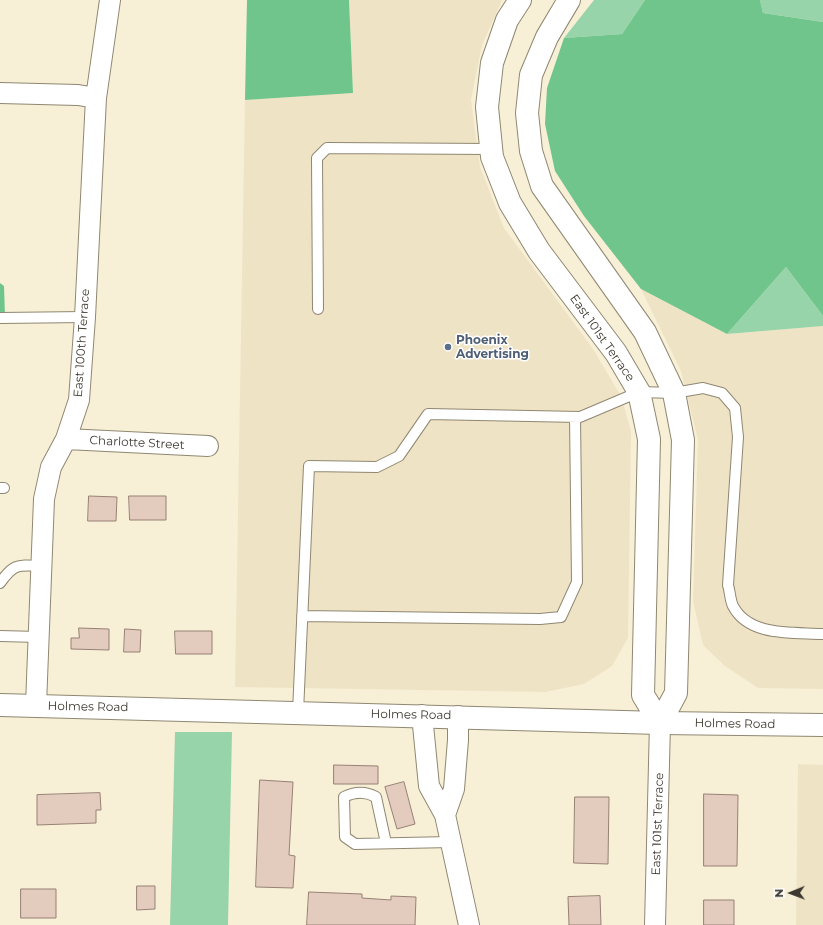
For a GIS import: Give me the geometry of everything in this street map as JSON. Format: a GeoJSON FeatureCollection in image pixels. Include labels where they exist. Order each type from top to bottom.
{"type":"FeatureCollection","features":[{"type":"Feature","properties":{"kind":"street","name":"East 100th Terrace"},"geometry":{"type":"LineString","coordinates":[[36,705],[44,499],[51,467],[66,439],[79,400],[85,316],[96,98],[110,0]]}},
{"type":"Feature","properties":{"kind":"street","name":"East 101st Terrace"},"geometry":{"type":"LineString","coordinates":[[520,0],[507,20],[492,63],[487,107],[492,157],[510,203],[539,251],[616,353],[639,392],[649,439],[643,695],[660,723]]}},
{"type":"Feature","properties":{"kind":"street","name":"East 101st Terrace"},"geometry":{"type":"LineString","coordinates":[[569,0],[547,37],[531,75],[527,113],[531,151],[542,186],[645,332],[674,393],[683,440],[676,693],[660,723],[655,925]]}},
{"type":"Feature","properties":{"kind":"street"},"geometry":{"type":"LineString","coordinates":[[0,93],[78,95],[96,98]]}},
{"type":"Feature","properties":{"kind":"street","name":"Charlotte Street"},"geometry":{"type":"LineString","coordinates":[[66,439],[208,446]]}},
{"type":"Feature","properties":{"kind":"street","name":"Holmes Road"},"geometry":{"type":"LineString","coordinates":[[0,705],[458,716],[660,723],[823,725]]}},
{"type":"Feature","properties":{"kind":"street"},"geometry":{"type":"LineString","coordinates":[[422,716],[429,786],[445,816],[469,925]]}},
{"type":"Feature","properties":{"kind":"street"},"geometry":{"type":"LineString","coordinates":[[445,816],[454,789],[458,740],[458,716]]}},
{"type":"Feature","properties":{"kind":"lane"},"geometry":{"type":"LineString","coordinates":[[318,309],[317,158],[327,148],[491,149]]}},
{"type":"Feature","properties":{"kind":"lane"},"geometry":{"type":"LineString","coordinates":[[0,318],[85,316]]}},
{"type":"Feature","properties":{"kind":"lane"},"geometry":{"type":"LineString","coordinates":[[298,712],[309,466],[377,467],[400,456],[428,414],[580,417],[639,392],[674,393],[703,388],[722,393],[735,408],[738,437],[728,585],[733,605],[744,621],[757,628],[823,634]]}},
{"type":"Feature","properties":{"kind":"lane"},"geometry":{"type":"LineString","coordinates":[[302,616],[540,619],[560,617],[577,582],[575,417]]}},
{"type":"Feature","properties":{"kind":"lane"},"geometry":{"type":"LineString","coordinates":[[0,584],[9,570],[15,567],[42,566]]}},
{"type":"Feature","properties":{"kind":"lane"},"geometry":{"type":"LineString","coordinates":[[0,636],[38,637]]}},
{"type":"Feature","properties":{"kind":"lane"},"geometry":{"type":"LineString","coordinates":[[386,843],[376,797],[371,794],[353,792],[344,797],[345,837],[355,844],[451,842]]}},
{"type":"Feature","properties":{"kind":"shaded area"},"geometry":{"type":"Polygon","coordinates":[[[349,0],[502,0],[482,45],[471,100],[480,167],[504,228],[593,349],[621,396],[631,431],[628,638],[612,666],[584,684],[545,692],[235,687],[245,100],[353,93],[349,0]]]}},
{"type":"Feature","properties":{"kind":"shaded area"},"geometry":{"type":"Polygon","coordinates":[[[641,289],[727,334],[823,326],[823,689],[758,688],[725,666],[703,645],[693,601],[698,440],[681,371],[641,289]]]}},
{"type":"Feature","properties":{"kind":"shaded area"},"geometry":{"type":"Polygon","coordinates":[[[798,764],[823,765],[823,925],[796,925],[798,764]]]}},
{"type":"Feature","properties":{"kind":"green space"},"geometry":{"type":"Polygon","coordinates":[[[247,0],[349,0],[353,93],[245,100],[247,0]]]}},
{"type":"Feature","properties":{"kind":"green space"},"geometry":{"type":"Polygon","coordinates":[[[594,0],[645,0],[622,34],[564,38],[594,0]]]}},
{"type":"Feature","properties":{"kind":"green space"},"geometry":{"type":"Polygon","coordinates":[[[645,0],[760,0],[763,13],[823,22],[823,316],[786,267],[727,334],[641,289],[584,216],[555,171],[545,124],[547,88],[564,38],[622,34],[645,0]]]}},
{"type":"Feature","properties":{"kind":"green space"},"geometry":{"type":"Polygon","coordinates":[[[760,0],[823,0],[823,22],[763,13],[760,0]]]}},
{"type":"Feature","properties":{"kind":"green space"},"geometry":{"type":"Polygon","coordinates":[[[786,267],[823,316],[823,326],[727,334],[786,267]]]}},
{"type":"Feature","properties":{"kind":"green space"},"geometry":{"type":"Polygon","coordinates":[[[0,283],[4,286],[5,316],[0,316],[0,283]]]}},
{"type":"Feature","properties":{"kind":"green space"},"geometry":{"type":"Polygon","coordinates":[[[175,732],[232,732],[228,925],[170,925],[175,732]]]}},
{"type":"Feature","properties":{"kind":"building"},"geometry":{"type":"Polygon","coordinates":[[[89,496],[117,497],[116,521],[88,521],[89,496]]]}},
{"type":"Feature","properties":{"kind":"building"},"geometry":{"type":"Polygon","coordinates":[[[129,496],[166,496],[166,520],[130,520],[129,496]]]}},
{"type":"Feature","properties":{"kind":"building"},"geometry":{"type":"Polygon","coordinates":[[[79,628],[109,629],[109,650],[71,649],[71,638],[79,638],[79,628]]]}},
{"type":"Feature","properties":{"kind":"building"},"geometry":{"type":"Polygon","coordinates":[[[125,629],[141,630],[140,652],[124,652],[125,629]]]}},
{"type":"Feature","properties":{"kind":"building"},"geometry":{"type":"Polygon","coordinates":[[[175,631],[212,631],[212,654],[176,654],[175,631]]]}},
{"type":"Feature","properties":{"kind":"building"},"geometry":{"type":"Polygon","coordinates":[[[334,765],[378,766],[378,784],[334,784],[334,765]]]}},
{"type":"Feature","properties":{"kind":"building"},"geometry":{"type":"Polygon","coordinates":[[[260,780],[293,782],[289,855],[295,856],[293,888],[256,887],[260,780]]]}},
{"type":"Feature","properties":{"kind":"building"},"geometry":{"type":"Polygon","coordinates":[[[404,782],[415,824],[397,829],[385,787],[404,782]]]}},
{"type":"Feature","properties":{"kind":"building"},"geometry":{"type":"Polygon","coordinates":[[[100,793],[101,810],[96,810],[96,823],[37,825],[37,795],[100,793]]]}},
{"type":"Feature","properties":{"kind":"building"},"geometry":{"type":"Polygon","coordinates":[[[704,794],[738,795],[737,866],[704,866],[704,794]]]}},
{"type":"Feature","properties":{"kind":"building"},"geometry":{"type":"Polygon","coordinates":[[[575,797],[609,797],[608,864],[574,863],[575,797]]]}},
{"type":"Feature","properties":{"kind":"building"},"geometry":{"type":"Polygon","coordinates":[[[137,886],[155,886],[155,909],[137,910],[137,886]]]}},
{"type":"Feature","properties":{"kind":"building"},"geometry":{"type":"Polygon","coordinates":[[[21,889],[56,889],[56,918],[21,918],[21,889]]]}},
{"type":"Feature","properties":{"kind":"building"},"geometry":{"type":"Polygon","coordinates":[[[309,892],[362,894],[362,898],[391,900],[391,896],[416,897],[415,925],[307,925],[309,892]]]}},
{"type":"Feature","properties":{"kind":"building"},"geometry":{"type":"Polygon","coordinates":[[[600,896],[601,925],[569,925],[568,897],[600,896]]]}},
{"type":"Feature","properties":{"kind":"building"},"geometry":{"type":"Polygon","coordinates":[[[704,900],[734,900],[734,925],[704,925],[704,900]]]}},
{"type":"Feature","properties":{"kind":"place","name":"Phoenix Advertising"},"geometry":{"type":"Point","coordinates":[448,347]}}]}
